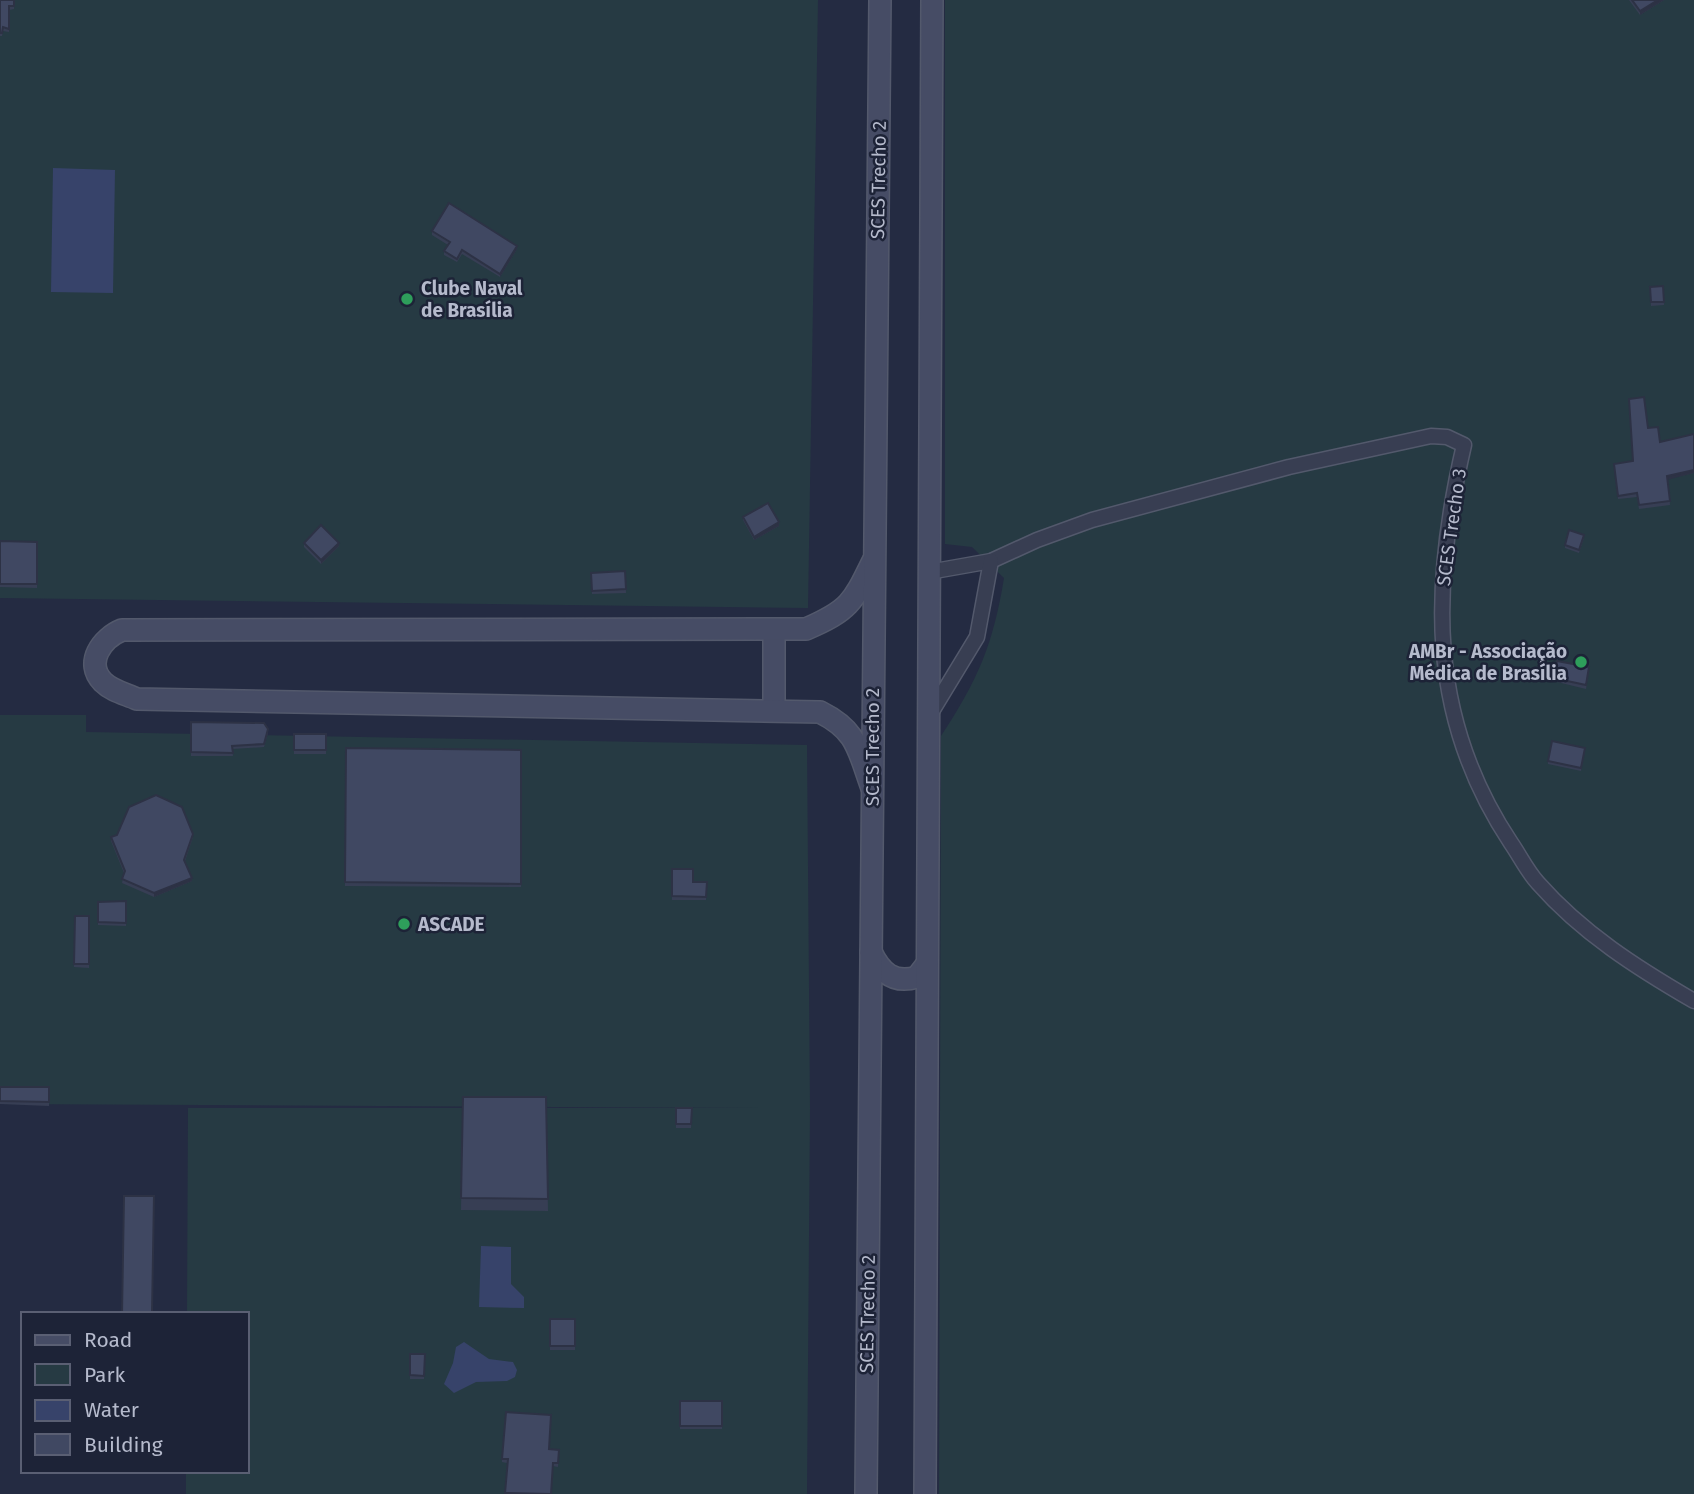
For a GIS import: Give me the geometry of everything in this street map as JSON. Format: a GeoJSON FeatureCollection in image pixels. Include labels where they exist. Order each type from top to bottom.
{"type":"FeatureCollection","features":[{"type":"Feature","properties":{"kind":"main road","name":"SCES Trecho 2"},"geometry":{"type":"LineString","coordinates":[[866,1494],[880,0]]}},
{"type":"Feature","properties":{"kind":"main road"},"geometry":{"type":"LineString","coordinates":[[921,0],[923,12],[932,22]]}},
{"type":"Feature","properties":{"kind":"main road"},"geometry":{"type":"LineString","coordinates":[[925,1494],[932,0]]}},
{"type":"Feature","properties":{"kind":"main road"},"geometry":{"type":"LineString","coordinates":[[872,788],[853,737],[843,723],[820,712],[137,699],[112,689],[101,680],[96,668],[97,651],[107,636],[122,630],[806,629],[834,617],[853,601],[873,561]]}},
{"type":"Feature","properties":{"kind":"main road"},"geometry":{"type":"LineString","coordinates":[[774,631],[774,710]]}},
{"type":"Feature","properties":{"kind":"main road"},"geometry":{"type":"LineString","coordinates":[[871,950],[885,974],[894,979],[917,977],[927,964]]}},
{"type":"Feature","properties":{"kind":"street","name":"SCES Trecho 3"},"geometry":{"type":"LineString","coordinates":[[929,572],[991,561],[1037,540],[1092,520],[1289,467],[1431,436],[1447,437],[1464,445],[1450,503],[1441,578],[1442,651],[1458,733],[1488,809],[1536,881],[1572,917],[1631,964],[1694,1001]]}},
{"type":"Feature","properties":{"kind":"street"},"geometry":{"type":"LineString","coordinates":[[928,718],[977,637],[991,561]]}},
{"type":"Feature","properties":{"kind":"green space","name":"Clube Naval de Brasília"},"geometry":{"type":"Polygon","coordinates":[[[0,0],[818,0],[808,608],[0,598],[0,0]]]}},
{"type":"Feature","properties":{"kind":"green space"},"geometry":{"type":"Polygon","coordinates":[[[945,0],[1694,0],[1694,1494],[939,1494],[941,736],[965,697],[982,661],[995,623],[1004,578],[972,547],[945,544],[945,0]]]}},
{"type":"Feature","properties":{"kind":"green space"},"geometry":{"type":"Polygon","coordinates":[[[0,715],[86,715],[86,732],[807,745],[810,1108],[807,1494],[186,1494],[186,1473],[248,1473],[248,1312],[187,1312],[188,1108],[759,1108],[0,1104],[0,715]]]}},
{"type":"Feature","properties":{"kind":"water"},"geometry":{"type":"Polygon","coordinates":[[[53,168],[115,170],[113,293],[51,292],[53,168]]]}},
{"type":"Feature","properties":{"kind":"water"},"geometry":{"type":"Polygon","coordinates":[[[481,1246],[511,1247],[511,1284],[524,1297],[524,1308],[479,1307],[481,1246]]]}},
{"type":"Feature","properties":{"kind":"water"},"geometry":{"type":"Polygon","coordinates":[[[464,1342],[489,1359],[513,1362],[517,1370],[515,1377],[507,1381],[476,1382],[454,1393],[444,1384],[456,1347],[464,1342]]]}},
{"type":"Feature","properties":{"kind":"building"},"geometry":{"type":"Polygon","coordinates":[[[0,0],[14,0],[14,6],[9,6],[9,29],[3,27],[2,33],[0,33],[0,0]]]}},
{"type":"Feature","properties":{"kind":"building"},"geometry":{"type":"Polygon","coordinates":[[[1632,0],[1658,0],[1640,11],[1632,0]]]}},
{"type":"Feature","properties":{"kind":"building"},"geometry":{"type":"Polygon","coordinates":[[[449,203],[517,246],[500,274],[462,250],[457,259],[444,251],[450,242],[432,231],[449,203]]]}},
{"type":"Feature","properties":{"kind":"building"},"geometry":{"type":"Polygon","coordinates":[[[1663,286],[1664,302],[1651,302],[1650,287],[1663,286]]]}},
{"type":"Feature","properties":{"kind":"building"},"geometry":{"type":"Polygon","coordinates":[[[1644,397],[1648,428],[1658,427],[1660,442],[1694,434],[1694,470],[1667,476],[1670,501],[1639,505],[1637,493],[1618,496],[1614,464],[1633,461],[1629,399],[1644,397]]]}},
{"type":"Feature","properties":{"kind":"building"},"geometry":{"type":"Polygon","coordinates":[[[768,503],[779,522],[754,537],[743,517],[768,503]]]}},
{"type":"Feature","properties":{"kind":"building"},"geometry":{"type":"Polygon","coordinates":[[[321,525],[339,543],[321,560],[304,543],[321,525]]]}},
{"type":"Feature","properties":{"kind":"building"},"geometry":{"type":"Polygon","coordinates":[[[1569,530],[1584,535],[1579,550],[1565,545],[1569,530]]]}},
{"type":"Feature","properties":{"kind":"building"},"geometry":{"type":"Polygon","coordinates":[[[0,541],[37,542],[37,584],[0,584],[0,541]]]}},
{"type":"Feature","properties":{"kind":"building"},"geometry":{"type":"Polygon","coordinates":[[[625,571],[626,589],[592,591],[591,573],[625,571]]]}},
{"type":"Feature","properties":{"kind":"building"},"geometry":{"type":"Polygon","coordinates":[[[1557,661],[1589,667],[1586,685],[1553,678],[1557,661]]]}},
{"type":"Feature","properties":{"kind":"building"},"geometry":{"type":"Polygon","coordinates":[[[191,722],[264,723],[268,729],[264,744],[232,746],[233,753],[191,752],[191,722]]]}},
{"type":"Feature","properties":{"kind":"building"},"geometry":{"type":"Polygon","coordinates":[[[294,734],[326,734],[326,750],[294,750],[294,734]]]}},
{"type":"Feature","properties":{"kind":"building"},"geometry":{"type":"Polygon","coordinates":[[[1552,741],[1585,748],[1581,768],[1548,761],[1552,741]]]}},
{"type":"Feature","properties":{"kind":"building"},"geometry":{"type":"Polygon","coordinates":[[[346,748],[521,750],[521,884],[345,882],[346,748]]]}},
{"type":"Feature","properties":{"kind":"building"},"geometry":{"type":"Polygon","coordinates":[[[156,795],[182,807],[193,834],[184,860],[192,878],[154,893],[122,879],[125,871],[111,837],[117,835],[129,807],[156,795]]]}},
{"type":"Feature","properties":{"kind":"building"},"geometry":{"type":"Polygon","coordinates":[[[672,869],[693,869],[693,882],[707,882],[706,897],[672,896],[672,869]]]}},
{"type":"Feature","properties":{"kind":"building"},"geometry":{"type":"Polygon","coordinates":[[[126,901],[126,923],[98,922],[98,902],[126,901]]]}},
{"type":"Feature","properties":{"kind":"building"},"geometry":{"type":"Polygon","coordinates":[[[75,916],[89,916],[89,964],[74,964],[75,916]]]}},
{"type":"Feature","properties":{"kind":"building"},"geometry":{"type":"Polygon","coordinates":[[[0,1087],[49,1087],[49,1102],[0,1101],[0,1087]]]}},
{"type":"Feature","properties":{"kind":"building"},"geometry":{"type":"Polygon","coordinates":[[[463,1097],[546,1097],[548,1199],[461,1198],[463,1097]]]}},
{"type":"Feature","properties":{"kind":"building"},"geometry":{"type":"Polygon","coordinates":[[[676,1108],[692,1108],[691,1124],[676,1124],[676,1108]]]}},
{"type":"Feature","properties":{"kind":"building"},"geometry":{"type":"Polygon","coordinates":[[[124,1196],[154,1196],[152,1312],[122,1312],[124,1196]]]}},
{"type":"Feature","properties":{"kind":"building"},"geometry":{"type":"Polygon","coordinates":[[[550,1319],[575,1319],[575,1346],[550,1346],[550,1319]]]}},
{"type":"Feature","properties":{"kind":"building"},"geometry":{"type":"Polygon","coordinates":[[[410,1354],[425,1354],[424,1376],[410,1375],[410,1354]]]}},
{"type":"Feature","properties":{"kind":"building"},"geometry":{"type":"Polygon","coordinates":[[[680,1401],[722,1401],[722,1426],[680,1426],[680,1401]]]}},
{"type":"Feature","properties":{"kind":"building"},"geometry":{"type":"Polygon","coordinates":[[[506,1412],[551,1415],[549,1449],[559,1450],[558,1463],[553,1463],[551,1494],[505,1493],[508,1459],[502,1459],[506,1412]]]}},
{"type":"Feature","properties":{"kind":"place","name":"Clube Naval de Brasília"},"geometry":{"type":"Point","coordinates":[407,299]}},
{"type":"Feature","properties":{"kind":"place","name":"AMBr - Associação Médica de Brasília"},"geometry":{"type":"Point","coordinates":[1581,662]}},
{"type":"Feature","properties":{"kind":"place","name":"ASCADE"},"geometry":{"type":"Point","coordinates":[404,924]}}]}
